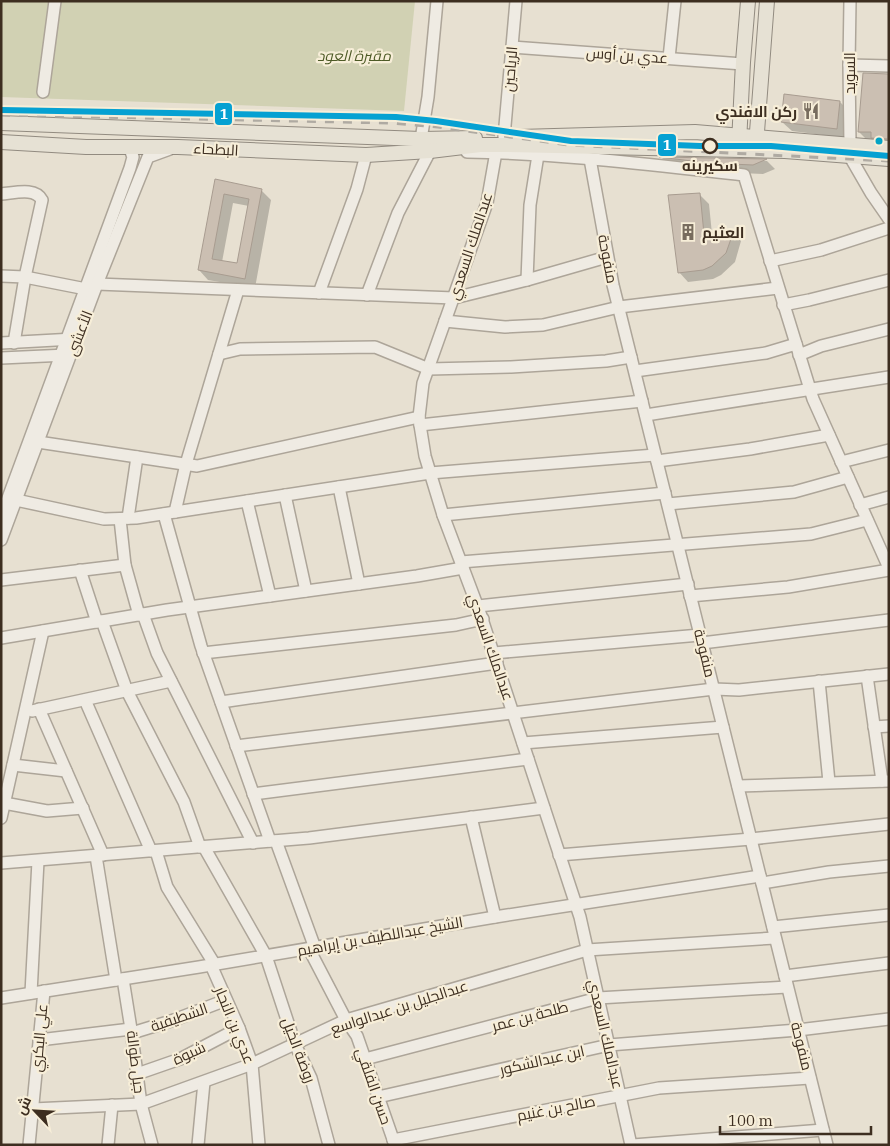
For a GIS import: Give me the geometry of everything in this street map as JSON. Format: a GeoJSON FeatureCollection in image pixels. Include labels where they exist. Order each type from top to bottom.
{"type":"FeatureCollection","features":[{"type":"Feature","properties":{"kind":"main road"},"geometry":{"type":"LineString","coordinates":[[739,150],[748,1]]}},
{"type":"Feature","properties":{"kind":"main road"},"geometry":{"type":"LineString","coordinates":[[756,144],[767,1]]}},
{"type":"Feature","properties":{"kind":"main road"},"geometry":{"type":"LineString","coordinates":[[740,117],[752,120],[758,115]]}},
{"type":"Feature","properties":{"kind":"main road","name":"البطحاء"},"geometry":{"type":"LineString","coordinates":[[1,124],[421,139],[502,145]]}},
{"type":"Feature","properties":{"kind":"main road"},"geometry":{"type":"LineString","coordinates":[[502,145],[695,132],[740,136],[756,144],[785,151],[889,148]]}},
{"type":"Feature","properties":{"kind":"main road","name":"البطحاء"},"geometry":{"type":"LineString","coordinates":[[1,142],[86,147],[178,147],[366,155],[430,151],[480,145],[502,145]]}},
{"type":"Feature","properties":{"kind":"main road"},"geometry":{"type":"LineString","coordinates":[[502,145],[739,150],[756,144]]}},
{"type":"Feature","properties":{"kind":"main road"},"geometry":{"type":"LineString","coordinates":[[850,149],[889,159]]}},
{"type":"Feature","properties":{"kind":"street"},"geometry":{"type":"LineString","coordinates":[[44,92],[55,1]]}},
{"type":"Feature","properties":{"kind":"street"},"geometry":{"type":"LineString","coordinates":[[421,139],[429,87],[437,1]]}},
{"type":"Feature","properties":{"kind":"street","name":"الرياحين"},"geometry":{"type":"LineString","coordinates":[[502,145],[516,1]]}},
{"type":"Feature","properties":{"kind":"street"},"geometry":{"type":"LineString","coordinates":[[669,58],[675,1]]}},
{"type":"Feature","properties":{"kind":"street","name":"السويد"},"geometry":{"type":"LineString","coordinates":[[850,1],[850,149]]}},
{"type":"Feature","properties":{"kind":"street","name":"عدي بن أوس"},"geometry":{"type":"LineString","coordinates":[[512,47],[743,64]]}},
{"type":"Feature","properties":{"kind":"street"},"geometry":{"type":"LineString","coordinates":[[849,65],[889,66]]}},
{"type":"Feature","properties":{"kind":"street","name":"البطحاء"},"geometry":{"type":"LineString","coordinates":[[502,145],[538,155],[744,175],[770,261]]}},
{"type":"Feature","properties":{"kind":"street","name":"عبدالملك السعدي"},"geometry":{"type":"LineString","coordinates":[[502,145],[487,203],[424,383],[420,421],[425,456],[443,515],[483,620],[576,905],[632,1145]]}},
{"type":"Feature","properties":{"kind":"street","name":"الأعشى"},"geometry":{"type":"LineString","coordinates":[[72,339],[86,289],[133,158],[129,146]]}},
{"type":"Feature","properties":{"kind":"street","name":"الأعشى"},"geometry":{"type":"LineString","coordinates":[[1,517],[72,339],[97,284],[148,157],[178,147]]}},
{"type":"Feature","properties":{"kind":"street"},"geometry":{"type":"LineString","coordinates":[[850,149],[871,193],[889,218]]}},
{"type":"Feature","properties":{"kind":"street"},"geometry":{"type":"LineString","coordinates":[[367,295],[398,214],[430,151]]}},
{"type":"Feature","properties":{"kind":"street"},"geometry":{"type":"LineString","coordinates":[[319,293],[357,189],[366,155]]}},
{"type":"Feature","properties":{"kind":"street"},"geometry":{"type":"LineString","coordinates":[[527,280],[530,205],[538,155]]}},
{"type":"Feature","properties":{"kind":"street","name":"منفوحة"},"geometry":{"type":"LineString","coordinates":[[590,159],[607,256],[631,357],[827,1145]]}},
{"type":"Feature","properties":{"kind":"street"},"geometry":{"type":"LineString","coordinates":[[1,194],[32,192],[39,194],[42,200],[14,343]]}},
{"type":"Feature","properties":{"kind":"street"},"geometry":{"type":"LineString","coordinates":[[690,596],[788,587],[889,569],[885,549],[867,520],[810,390],[770,261],[822,250],[889,228]]}},
{"type":"Feature","properties":{"kind":"street"},"geometry":{"type":"LineString","coordinates":[[97,284],[454,298],[527,280],[607,256]]}},
{"type":"Feature","properties":{"kind":"street"},"geometry":{"type":"LineString","coordinates":[[1,276],[26,277],[86,289]]}},
{"type":"Feature","properties":{"kind":"street"},"geometry":{"type":"LineString","coordinates":[[783,305],[889,280]]}},
{"type":"Feature","properties":{"kind":"street"},"geometry":{"type":"LineString","coordinates":[[445,321],[505,327],[543,325],[619,307],[778,288]]}},
{"type":"Feature","properties":{"kind":"street"},"geometry":{"type":"LineString","coordinates":[[170,513],[238,290]]}},
{"type":"Feature","properties":{"kind":"street"},"geometry":{"type":"LineString","coordinates":[[635,371],[821,346],[889,329]]}},
{"type":"Feature","properties":{"kind":"street"},"geometry":{"type":"LineString","coordinates":[[1,343],[72,339]]}},
{"type":"Feature","properties":{"kind":"street"},"geometry":{"type":"LineString","coordinates":[[219,354],[240,350],[375,347],[429,369],[511,367],[606,361],[631,357]]}},
{"type":"Feature","properties":{"kind":"street"},"geometry":{"type":"LineString","coordinates":[[1,358],[66,355]]}},
{"type":"Feature","properties":{"kind":"street","name":"الأعشى"},"geometry":{"type":"LineString","coordinates":[[1,540],[38,442],[66,355]]}},
{"type":"Feature","properties":{"kind":"street"},"geometry":{"type":"LineString","coordinates":[[646,415],[889,377]]}},
{"type":"Feature","properties":{"kind":"street"},"geometry":{"type":"LineString","coordinates":[[38,442],[197,466],[420,421],[642,401]]}},
{"type":"Feature","properties":{"kind":"street"},"geometry":{"type":"LineString","coordinates":[[16,500],[104,519],[124,519],[430,473],[656,458],[750,449],[829,435]]}},
{"type":"Feature","properties":{"kind":"street"},"geometry":{"type":"LineString","coordinates":[[841,462],[889,450]]}},
{"type":"Feature","properties":{"kind":"street"},"geometry":{"type":"LineString","coordinates":[[136,457],[124,519],[125,565],[141,615],[157,653],[253,843]]}},
{"type":"Feature","properties":{"kind":"street"},"geometry":{"type":"LineString","coordinates":[[443,515],[794,492],[848,477]]}},
{"type":"Feature","properties":{"kind":"street"},"geometry":{"type":"LineString","coordinates":[[338,487],[359,584]]}},
{"type":"Feature","properties":{"kind":"street"},"geometry":{"type":"LineString","coordinates":[[285,495],[306,591]]}},
{"type":"Feature","properties":{"kind":"street"},"geometry":{"type":"LineString","coordinates":[[860,505],[889,497]]}},
{"type":"Feature","properties":{"kind":"street"},"geometry":{"type":"LineString","coordinates":[[247,501],[270,596]]}},
{"type":"Feature","properties":{"kind":"street","name":"حسن الفلقي"},"geometry":{"type":"LineString","coordinates":[[170,513],[203,653],[253,794],[273,841],[312,948],[346,1020],[357,1036],[394,1143]]}},
{"type":"Feature","properties":{"kind":"street"},"geometry":{"type":"LineString","coordinates":[[1,638],[191,607],[359,584],[462,565],[678,544],[811,534],[867,520]]}},
{"type":"Feature","properties":{"kind":"street"},"geometry":{"type":"LineString","coordinates":[[1,580],[125,565]]}},
{"type":"Feature","properties":{"kind":"street","name":"روضة الخيل"},"geometry":{"type":"LineString","coordinates":[[80,570],[127,691],[184,802],[202,847],[266,956],[295,1044],[311,1078],[329,1145]]}},
{"type":"Feature","properties":{"kind":"street"},"geometry":{"type":"LineString","coordinates":[[478,606],[688,584]]}},
{"type":"Feature","properties":{"kind":"street"},"geometry":{"type":"LineString","coordinates":[[203,653],[456,625],[483,620]]}},
{"type":"Feature","properties":{"kind":"street"},"geometry":{"type":"LineString","coordinates":[[221,702],[495,658],[889,620]]}},
{"type":"Feature","properties":{"kind":"street"},"geometry":{"type":"LineString","coordinates":[[1,818],[43,631]]}},
{"type":"Feature","properties":{"kind":"street"},"geometry":{"type":"LineString","coordinates":[[236,746],[714,689],[739,690],[889,674]]}},
{"type":"Feature","properties":{"kind":"street"},"geometry":{"type":"LineString","coordinates":[[738,786],[885,781],[866,676]]}},
{"type":"Feature","properties":{"kind":"street"},"geometry":{"type":"LineString","coordinates":[[25,712],[172,681]]}},
{"type":"Feature","properties":{"kind":"street"},"geometry":{"type":"LineString","coordinates":[[819,681],[829,782]]}},
{"type":"Feature","properties":{"kind":"street","name":"عدي بن النجار"},"geometry":{"type":"LineString","coordinates":[[85,700],[154,851],[167,887],[213,965],[239,1028],[252,1064],[259,1145]]}},
{"type":"Feature","properties":{"kind":"street","name":"جبل طوالة"},"geometry":{"type":"LineString","coordinates":[[39,709],[83,808],[100,856],[120,980],[132,1031],[141,1104],[152,1145]]}},
{"type":"Feature","properties":{"kind":"street"},"geometry":{"type":"LineString","coordinates":[[874,727],[889,726]]}},
{"type":"Feature","properties":{"kind":"street"},"geometry":{"type":"LineString","coordinates":[[523,744],[723,727]]}},
{"type":"Feature","properties":{"kind":"street"},"geometry":{"type":"LineString","coordinates":[[253,794],[528,759]]}},
{"type":"Feature","properties":{"kind":"street"},"geometry":{"type":"LineString","coordinates":[[13,765],[66,771]]}},
{"type":"Feature","properties":{"kind":"street"},"geometry":{"type":"LineString","coordinates":[[4,803],[47,811],[83,808]]}},
{"type":"Feature","properties":{"kind":"street"},"geometry":{"type":"LineString","coordinates":[[1,863],[273,841],[544,808]]}},
{"type":"Feature","properties":{"kind":"street"},"geometry":{"type":"LineString","coordinates":[[471,817],[495,917]]}},
{"type":"Feature","properties":{"kind":"street"},"geometry":{"type":"LineString","coordinates":[[559,855],[751,839],[889,824]]}},
{"type":"Feature","properties":{"kind":"street"},"geometry":{"type":"LineString","coordinates":[[1,856],[19,863]]}},
{"type":"Feature","properties":{"kind":"street"},"geometry":{"type":"LineString","coordinates":[[31,993],[38,861]]}},
{"type":"Feature","properties":{"kind":"street","name":"الشيخ عبداللطيف بن إبراهيم"},"geometry":{"type":"LineString","coordinates":[[1,998],[213,965],[495,917],[761,879],[889,866]]}},
{"type":"Feature","properties":{"kind":"street","name":"عبدالجليل بن عبدالواسع"},"geometry":{"type":"LineString","coordinates":[[33,1109],[141,1104],[252,1064],[346,1020],[587,950],[774,932],[889,916]]}},
{"type":"Feature","properties":{"kind":"street","name":"طلحة بن عمر"},"geometry":{"type":"LineString","coordinates":[[365,1059],[598,998],[786,981],[889,963]]}},
{"type":"Feature","properties":{"kind":"street","name":"علي البكري"},"geometry":{"type":"LineString","coordinates":[[29,1145],[44,991]]}},
{"type":"Feature","properties":{"kind":"street","name":"الشطيفية"},"geometry":{"type":"LineString","coordinates":[[39,1040],[132,1031],[174,1020],[226,1000]]}},
{"type":"Feature","properties":{"kind":"street","name":"ابن عبدالشكور"},"geometry":{"type":"LineString","coordinates":[[378,1097],[609,1045],[798,1030],[889,1020]]}},
{"type":"Feature","properties":{"kind":"street","name":"شبوة"},"geometry":{"type":"LineString","coordinates":[[137,1074],[180,1059],[239,1028]]}},
{"type":"Feature","properties":{"kind":"street","name":"صالح بن غنيم"},"geometry":{"type":"LineString","coordinates":[[394,1143],[659,1088],[810,1078]]}},
{"type":"Feature","properties":{"kind":"street"},"geometry":{"type":"LineString","coordinates":[[198,1145],[204,1082]]}},
{"type":"Feature","properties":{"kind":"street"},"geometry":{"type":"LineString","coordinates":[[108,1145],[112,1105]]}},
{"type":"Feature","properties":{"kind":"street"},"geometry":{"type":"LineString","coordinates":[[632,1145],[823,1130]]}},
{"type":"Feature","properties":{"kind":"green space","name":"مقبرة العود"},"geometry":{"type":"Polygon","coordinates":[[[1,1],[415,1],[404,111],[1,97],[1,1]]]}},
{"type":"Feature","properties":{"kind":"building"},"geometry":{"type":"Polygon","coordinates":[[[863,73],[889,74],[888,139],[871,138],[871,132],[858,132],[863,73]]]}},
{"type":"Feature","properties":{"kind":"building","name":"ركن الافندي"},"geometry":{"type":"Polygon","coordinates":[[[784,94],[840,101],[837,129],[781,122],[784,94]]]}},
{"type":"Feature","properties":{"kind":"building"},"geometry":{"type":"Polygon","coordinates":[[[659,157],[767,159],[753,165],[708,163],[659,157]]]}},
{"type":"Feature","properties":{"kind":"building"},"geometry":{"type":"Polygon","coordinates":[[[215,179],[262,189],[245,279],[198,270],[215,179]],[[224,194],[212,259],[237,263],[249,199],[224,194]]]}},
{"type":"Feature","properties":{"kind":"building","name":"العثيم"},"geometry":{"type":"Polygon","coordinates":[[[700,193],[704,234],[732,231],[732,236],[726,253],[712,266],[703,270],[678,273],[668,195],[700,193]]]}},
{"type":"Feature","properties":{"kind":"railway"},"geometry":{"type":"LineString","coordinates":[[1,115],[391,123],[438,127],[569,145],[889,161]]}},
{"type":"Feature","properties":{"kind":"transit line","name":"1"},"geometry":{"type":"LineString","coordinates":[[1,110],[396,117],[571,141],[700,146],[771,146],[889,156]]}},
{"type":"Feature","properties":{"kind":"place","name":"ركن الافندي"},"geometry":{"type":"Point","coordinates":[811,111]}},
{"type":"Feature","properties":{"kind":"place","name":"سكيرينه"},"geometry":{"type":"Point","coordinates":[710,146]}},
{"type":"Feature","properties":{"kind":"place","name":"العثيم"},"geometry":{"type":"Point","coordinates":[688,232]}}]}
